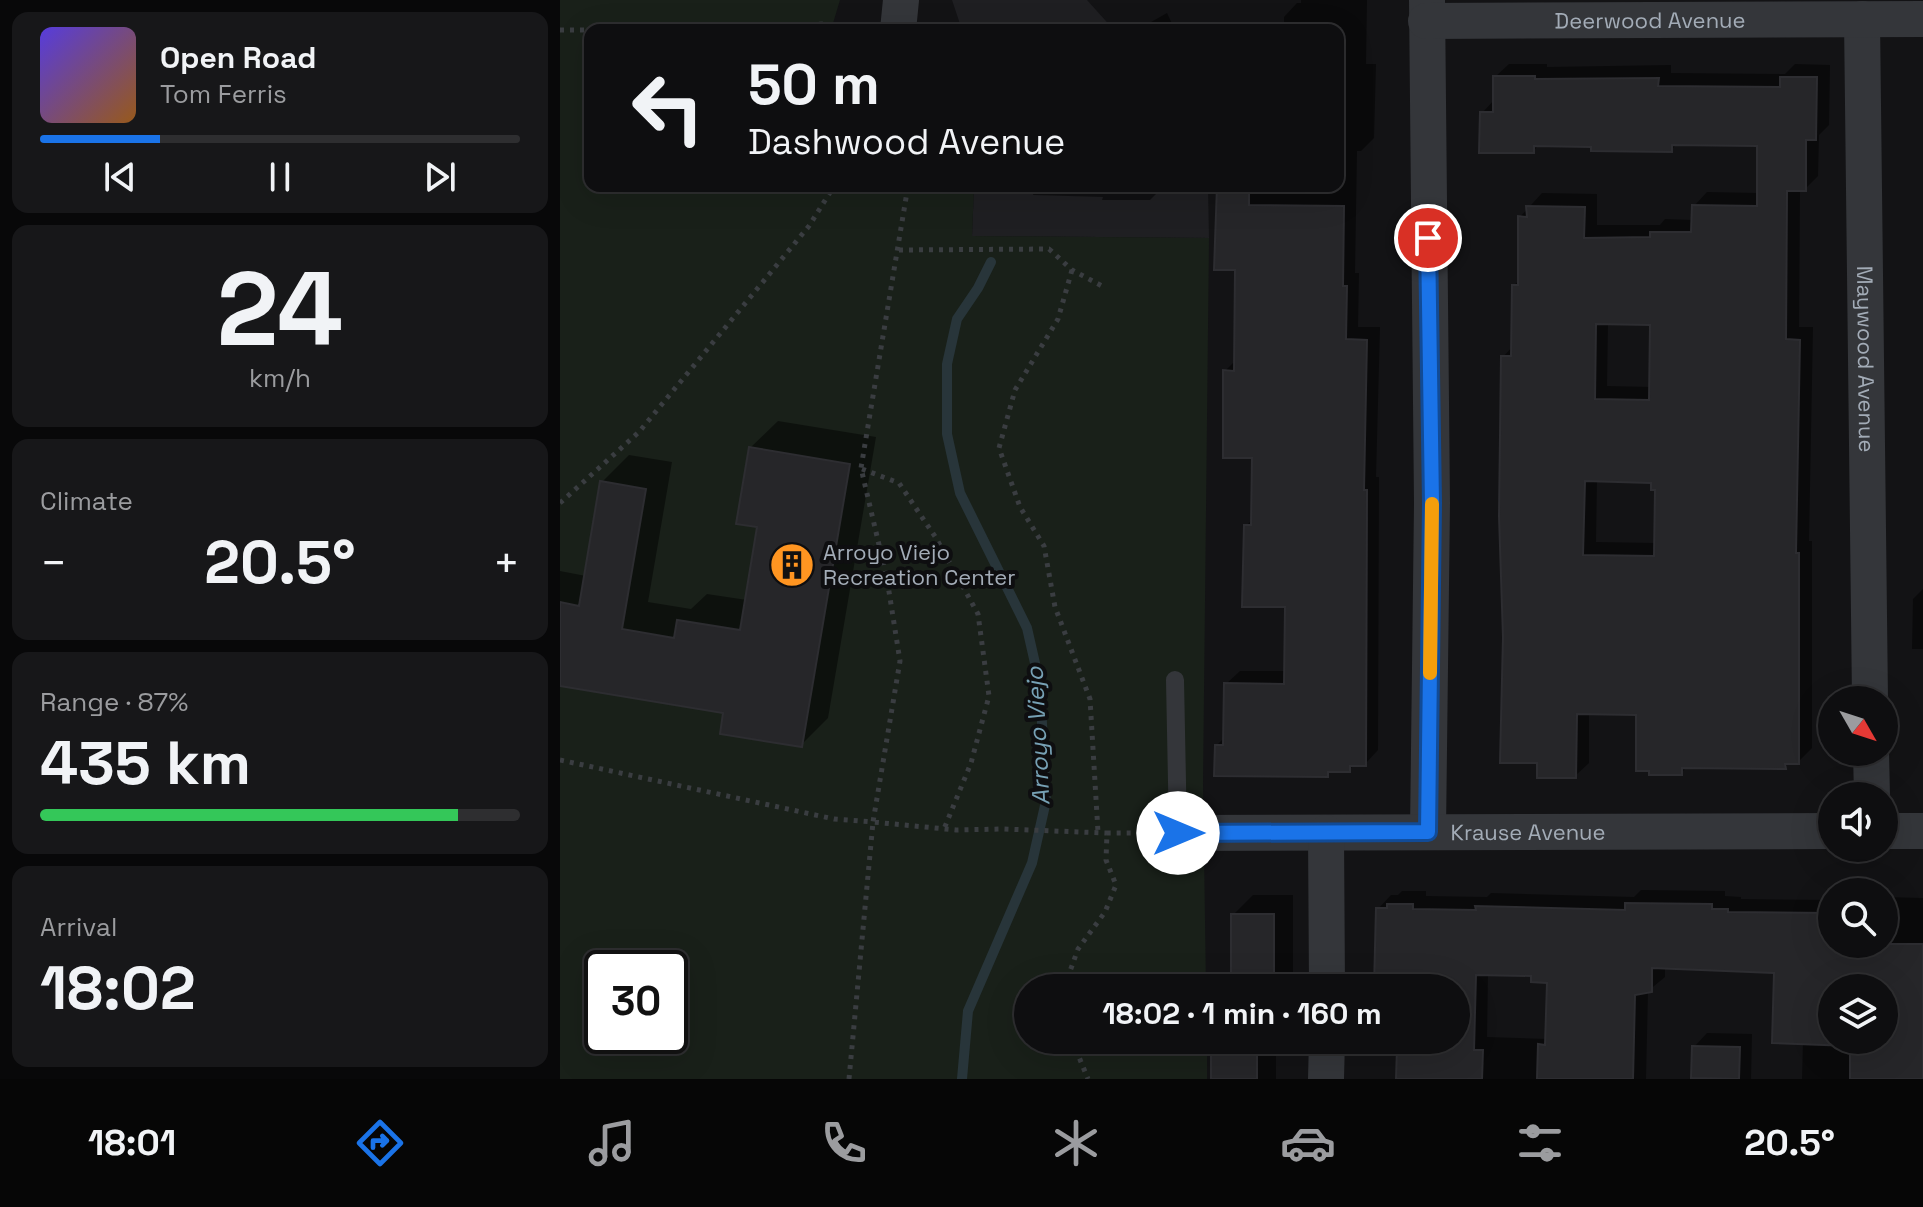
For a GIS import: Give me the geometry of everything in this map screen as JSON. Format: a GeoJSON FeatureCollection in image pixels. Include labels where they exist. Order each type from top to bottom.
{"type":"FeatureCollection","features":[{"type":"Feature","properties":{"kind":"street"},"geometry":{"type":"LineString","coordinates":[[899,24],[901,0]]}},
{"type":"Feature","properties":{"kind":"street"},"geometry":{"type":"LineString","coordinates":[[1427,11],[1432,503],[1428,832]]}},
{"type":"Feature","properties":{"kind":"street","name":"Deerwood Avenue"},"geometry":{"type":"LineString","coordinates":[[1427,11],[1923,19]]}},
{"type":"Feature","properties":{"kind":"street","name":"Maywood Avenue"},"geometry":{"type":"LineString","coordinates":[[1862,19],[1870,686]]}},
{"type":"Feature","properties":{"kind":"street","name":"Krause Avenue"},"geometry":{"type":"LineString","coordinates":[[1178,833],[1818,831]]}},
{"type":"Feature","properties":{"kind":"street"},"geometry":{"type":"LineString","coordinates":[[1898,831],[1923,831]]}},
{"type":"Feature","properties":{"kind":"street"},"geometry":{"type":"LineString","coordinates":[[1326,833],[1327,974]]}},
{"type":"Feature","properties":{"kind":"street"},"geometry":{"type":"LineString","coordinates":[[1326,1079],[1327,1054]]}},
{"type":"Feature","properties":{"kind":"lane"},"geometry":{"type":"LineString","coordinates":[[1175,680],[1178,833]]}},
{"type":"Feature","properties":{"kind":"path"},"geometry":{"type":"LineString","coordinates":[[560,30],[584,30]]}},
{"type":"Feature","properties":{"kind":"path"},"geometry":{"type":"LineString","coordinates":[[560,503],[639,432],[809,226],[830,192]]}},
{"type":"Feature","properties":{"kind":"path"},"geometry":{"type":"LineString","coordinates":[[849,1079],[873,822],[900,661],[887,579],[861,468],[907,192]]}},
{"type":"Feature","properties":{"kind":"path"},"geometry":{"type":"LineString","coordinates":[[899,250],[1049,249],[1072,270],[1102,286]]}},
{"type":"Feature","properties":{"kind":"path"},"geometry":{"type":"LineString","coordinates":[[1072,270],[1058,319],[1015,390],[999,448],[1020,507],[1044,546],[1055,607],[1090,699],[1098,832]]}},
{"type":"Feature","properties":{"kind":"path"},"geometry":{"type":"LineString","coordinates":[[861,468],[899,483],[936,538],[978,614],[989,696],[971,763],[944,829]]}},
{"type":"Feature","properties":{"kind":"path"},"geometry":{"type":"LineString","coordinates":[[560,760],[834,819],[944,829],[1178,833]]}},
{"type":"Feature","properties":{"kind":"path"},"geometry":{"type":"LineString","coordinates":[[1069,974],[1078,949],[1105,912],[1116,885],[1106,860],[1107,833]]}},
{"type":"Feature","properties":{"kind":"path"},"geometry":{"type":"LineString","coordinates":[[1078,1054],[1088,1079]]}},
{"type":"Feature","properties":{"kind":"shaded area"},"geometry":{"type":"Polygon","coordinates":[[[560,0],[840,0],[833,24],[584,24],[584,192],[974,192],[972,236],[1209,238],[1203,784],[1206,974],[1014,974],[1014,1054],[1207,1054],[1207,1079],[560,1079],[560,0]]]}},
{"type":"Feature","properties":{"kind":"shaded area"},"geometry":{"type":"Polygon","coordinates":[[[952,0],[1087,0],[1109,24],[960,24],[952,0]]]}},
{"type":"Feature","properties":{"kind":"shaded area"},"geometry":{"type":"Polygon","coordinates":[[[974,192],[1208,192],[1209,238],[972,236],[974,192]]]}},
{"type":"Feature","properties":{"kind":"building"},"geometry":{"type":"Polygon","coordinates":[[[1493,76],[1535,76],[1535,79],[1659,78],[1658,86],[1780,87],[1780,77],[1817,77],[1816,140],[1806,140],[1806,191],[1787,191],[1786,339],[1800,340],[1796,553],[1799,553],[1799,764],[1785,764],[1786,769],[1682,768],[1682,775],[1649,775],[1649,771],[1636,771],[1636,715],[1577,714],[1576,778],[1537,778],[1537,763],[1500,763],[1503,637],[1499,516],[1501,356],[1511,356],[1512,285],[1518,285],[1518,216],[1527,217],[1526,206],[1585,207],[1584,238],[1650,237],[1650,232],[1691,232],[1692,205],[1757,206],[1757,146],[1672,145],[1672,152],[1591,151],[1591,147],[1534,146],[1534,153],[1479,153],[1480,112],[1493,112],[1493,76]],[[1596,324],[1595,399],[1649,400],[1650,325],[1596,324]],[[1585,481],[1583,555],[1654,556],[1655,490],[1651,490],[1651,483],[1585,481]]]}},
{"type":"Feature","properties":{"kind":"building"},"geometry":{"type":"Polygon","coordinates":[[[1217,192],[1249,192],[1249,205],[1344,206],[1346,339],[1367,340],[1364,490],[1367,490],[1366,766],[1350,766],[1350,772],[1328,772],[1328,777],[1214,776],[1215,745],[1223,745],[1224,683],[1284,684],[1285,607],[1242,607],[1244,525],[1251,525],[1252,458],[1223,458],[1223,370],[1234,371],[1235,270],[1214,270],[1217,192]]]}},
{"type":"Feature","properties":{"kind":"building","name":"Arroyo Viejo Recreation Center"},"geometry":{"type":"Polygon","coordinates":[[[749,447],[850,464],[802,747],[720,734],[723,713],[560,686],[560,602],[579,606],[600,481],[646,489],[622,629],[674,638],[677,620],[740,630],[757,527],[736,524],[749,447]]]}},
{"type":"Feature","properties":{"kind":"building"},"geometry":{"type":"Polygon","coordinates":[[[1625,903],[1712,904],[1712,909],[1728,909],[1728,912],[1818,913],[1818,958],[1898,958],[1898,944],[1923,944],[1923,1079],[1850,1079],[1850,1054],[1898,1054],[1898,974],[1818,974],[1818,1045],[1772,1043],[1774,973],[1652,968],[1652,992],[1635,995],[1633,1079],[1537,1079],[1538,1044],[1545,1045],[1547,983],[1531,982],[1531,976],[1476,975],[1474,1050],[1483,1050],[1482,1079],[1396,1079],[1397,1054],[1470,1054],[1470,974],[1374,974],[1376,908],[1387,908],[1387,904],[1413,904],[1413,909],[1476,910],[1475,906],[1625,910],[1625,903]]]}},
{"type":"Feature","properties":{"kind":"building"},"geometry":{"type":"Polygon","coordinates":[[[1231,914],[1274,914],[1274,974],[1231,974],[1231,914]]]}},
{"type":"Feature","properties":{"kind":"building"},"geometry":{"type":"Polygon","coordinates":[[[1692,1046],[1740,1047],[1739,1079],[1691,1078],[1692,1046]]]}},
{"type":"Feature","properties":{"kind":"building"},"geometry":{"type":"Polygon","coordinates":[[[1211,1054],[1257,1054],[1257,1079],[1211,1079],[1211,1054]]]}},
{"type":"Feature","properties":{"kind":"waterway","name":"Arroyo Viejo"},"geometry":{"type":"LineString","coordinates":[[962,1079],[968,1011],[1032,863],[1046,801],[1040,685],[1027,628],[960,493],[947,434],[947,364],[957,319],[991,262]]}},
{"type":"Feature","properties":{"kind":"slow traffic"},"geometry":{"type":"LineString","coordinates":[[1430,673],[1432,504]]}},
{"type":"Feature","properties":{"kind":"place","name":"Arroyo Viejo Recreation Center"},"geometry":{"type":"Point","coordinates":[792,565]}},
{"type":"Feature","properties":{"kind":"route"},"geometry":{"type":"LineString","coordinates":[[1178,833],[1428,832],[1432,503],[1428,238]]}}]}
